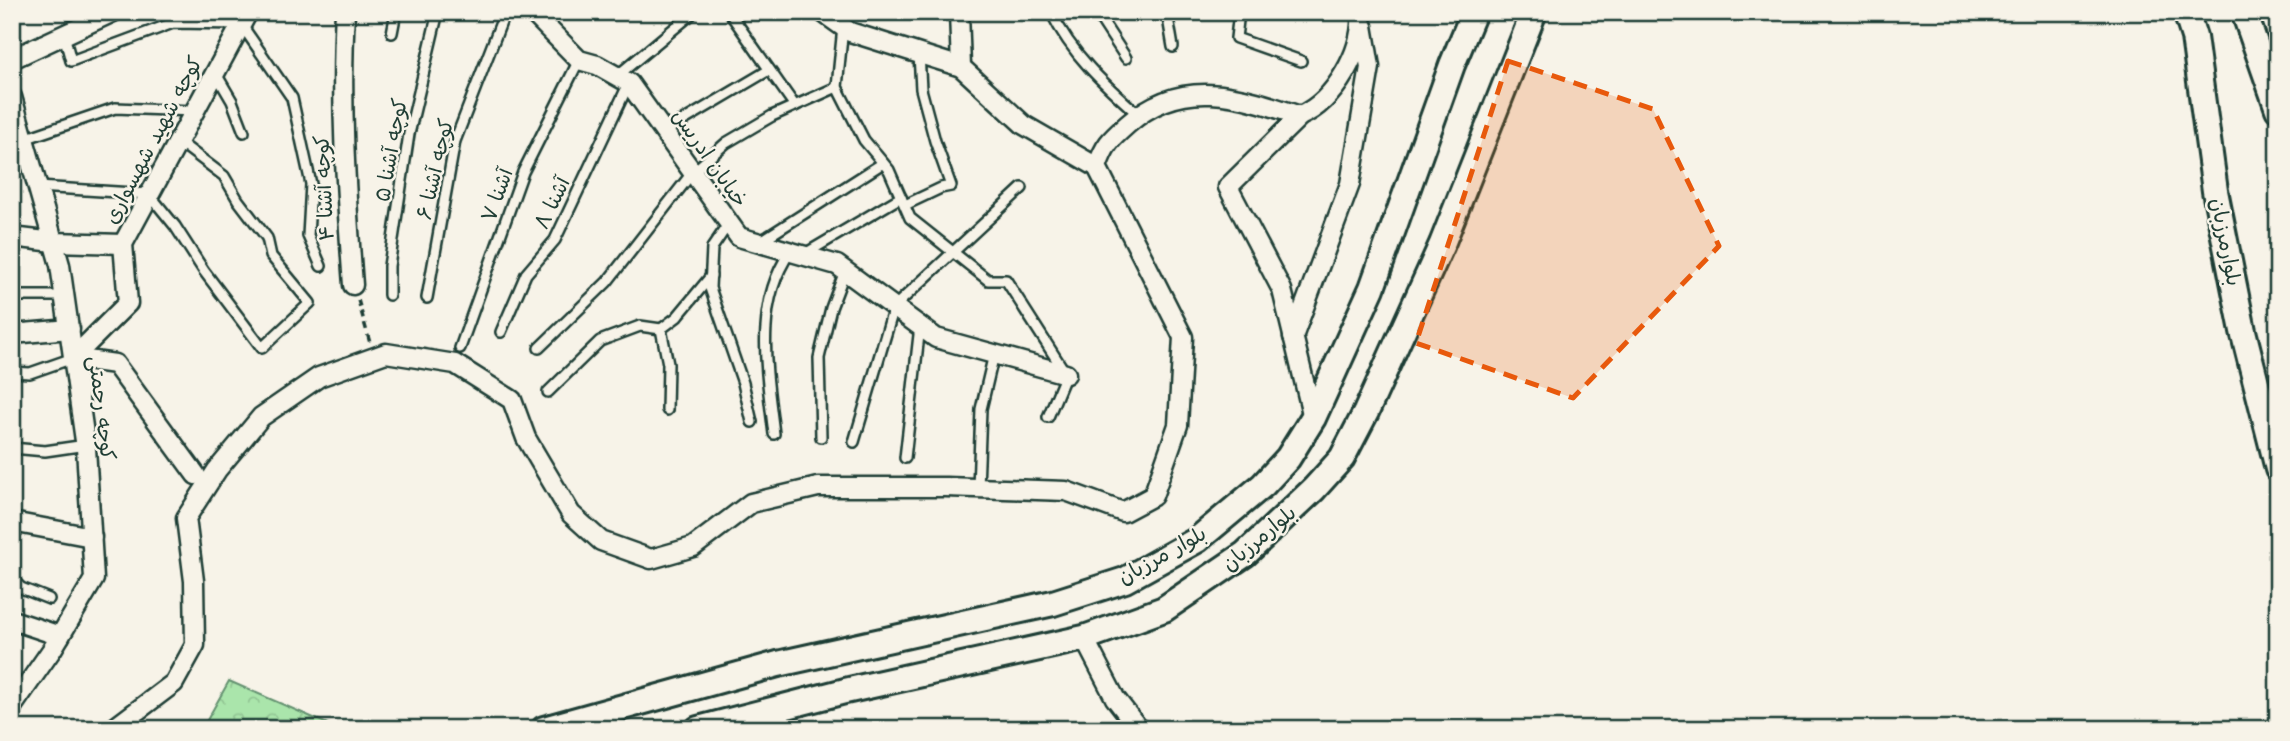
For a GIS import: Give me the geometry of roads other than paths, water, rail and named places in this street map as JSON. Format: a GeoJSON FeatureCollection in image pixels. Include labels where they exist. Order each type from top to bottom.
{"type":"FeatureCollection","features":[{"type":"Feature","properties":{"kind":"main road","name":"بلوار مرزبان"},"geometry":{"type":"LineString","coordinates":[[544,729],[778,664],[1053,603],[1125,580],[1197,540],[1263,485],[1288,458],[1313,418],[1371,288],[1474,12]]}},
{"type":"Feature","properties":{"kind":"main road","name":"بلوارمرزبان"},"geometry":{"type":"LineString","coordinates":[[698,729],[845,691],[1084,638],[1164,609],[1245,554],[1314,489],[1342,458],[1366,412],[1442,244],[1534,12]]}},
{"type":"Feature","properties":{"kind":"main road","name":"بلوارمرزبان"},"geometry":{"type":"LineString","coordinates":[[2186,12],[2194,37],[2216,191],[2235,289],[2278,469]]}},
{"type":"Feature","properties":{"kind":"main road"},"geometry":{"type":"LineString","coordinates":[[2244,12],[2278,108]]}},
{"type":"Feature","properties":{"kind":"street"},"geometry":{"type":"LineString","coordinates":[[12,59],[113,12]]}},
{"type":"Feature","properties":{"kind":"street","name":"کوچه آشنا ۴"},"geometry":{"type":"LineString","coordinates":[[345,12],[344,160],[353,285]]}},
{"type":"Feature","properties":{"kind":"street","name":"خیابان ادریس"},"geometry":{"type":"LineString","coordinates":[[532,12],[579,60],[597,65],[622,80],[664,131],[739,237],[837,265],[936,338],[1066,374]]}},
{"type":"Feature","properties":{"kind":"street"},"geometry":{"type":"LineString","coordinates":[[113,729],[174,683],[195,645],[194,581],[186,518],[217,470],[261,417],[319,377],[386,353],[455,364],[512,400],[526,438],[571,514],[601,541],[651,559],[693,547],[751,503],[818,487],[1066,491],[1124,512],[1153,496],[1178,425],[1183,337],[1097,167],[1024,125],[961,67],[850,32],[822,12]]}},
{"type":"Feature","properties":{"kind":"street"},"geometry":{"type":"LineString","coordinates":[[959,12],[961,67]]}},
{"type":"Feature","properties":{"kind":"street"},"geometry":{"type":"LineString","coordinates":[[1313,418],[1282,290],[1228,187],[1300,116],[1315,110],[1331,94],[1349,65],[1362,17]]}},
{"type":"Feature","properties":{"kind":"street"},"geometry":{"type":"LineString","coordinates":[[1293,337],[1350,184],[1370,67],[1362,17]]}},
{"type":"Feature","properties":{"kind":"street","name":"کوچه شهید شهسواری"},"geometry":{"type":"LineString","coordinates":[[74,358],[128,303],[123,244],[245,18]]}},
{"type":"Feature","properties":{"kind":"street"},"geometry":{"type":"LineString","coordinates":[[1097,167],[1105,145],[1139,115],[1155,104],[1191,93],[1252,99],[1300,116]]}},
{"type":"Feature","properties":{"kind":"street","name":"کوچه رحمتی"},"geometry":{"type":"LineString","coordinates":[[12,707],[60,636],[94,579],[86,444],[65,296],[54,242],[38,187],[21,160],[24,138],[14,109]]}},
{"type":"Feature","properties":{"kind":"street"},"geometry":{"type":"LineString","coordinates":[[12,237],[54,242],[123,244]]}},
{"type":"Feature","properties":{"kind":"street"},"geometry":{"type":"LineString","coordinates":[[12,334],[70,329]]}},
{"type":"Feature","properties":{"kind":"street"},"geometry":{"type":"LineString","coordinates":[[74,358],[115,364],[196,475]]}},
{"type":"Feature","properties":{"kind":"street"},"geometry":{"type":"LineString","coordinates":[[12,522],[92,537]]}},
{"type":"Feature","properties":{"kind":"street"},"geometry":{"type":"LineString","coordinates":[[12,621],[60,636]]}},
{"type":"Feature","properties":{"kind":"street"},"geometry":{"type":"LineString","coordinates":[[1084,638],[1115,698],[1139,729]]}},
{"type":"Feature","properties":{"kind":"lane"},"geometry":{"type":"LineString","coordinates":[[392,33],[396,12]]}},
{"type":"Feature","properties":{"kind":"lane","name":"کوچه آشنا ۵"},"geometry":{"type":"LineString","coordinates":[[389,295],[388,266],[409,134],[438,12]]}},
{"type":"Feature","properties":{"kind":"lane","name":"کوچه آشنا ۶"},"geometry":{"type":"LineString","coordinates":[[427,298],[455,141],[505,12]]}},
{"type":"Feature","properties":{"kind":"lane"},"geometry":{"type":"LineString","coordinates":[[622,80],[694,12]]}},
{"type":"Feature","properties":{"kind":"lane"},"geometry":{"type":"LineString","coordinates":[[729,12],[795,106]]}},
{"type":"Feature","properties":{"kind":"lane"},"geometry":{"type":"LineString","coordinates":[[1051,12],[1062,35],[1081,61],[1139,115]]}},
{"type":"Feature","properties":{"kind":"lane"},"geometry":{"type":"LineString","coordinates":[[1096,12],[1126,58]]}},
{"type":"Feature","properties":{"kind":"lane"},"geometry":{"type":"LineString","coordinates":[[1167,12],[1173,47]]}},
{"type":"Feature","properties":{"kind":"lane"},"geometry":{"type":"LineString","coordinates":[[1239,12],[1236,38],[1301,61]]}},
{"type":"Feature","properties":{"kind":"lane"},"geometry":{"type":"LineString","coordinates":[[65,35],[71,61],[173,23],[245,18],[292,98],[311,184],[308,236],[321,267]]}},
{"type":"Feature","properties":{"kind":"lane"},"geometry":{"type":"LineString","coordinates":[[843,27],[837,87],[864,140],[883,163],[910,218],[988,280],[1006,280],[1066,374],[1048,417]]}},
{"type":"Feature","properties":{"kind":"lane"},"geometry":{"type":"LineString","coordinates":[[774,434],[764,347],[768,309],[778,268],[796,253],[903,201],[951,186],[921,89],[919,54]]}},
{"type":"Feature","properties":{"kind":"lane","name":"آشنا ۷"},"geometry":{"type":"LineString","coordinates":[[460,348],[523,172],[579,60]]}},
{"type":"Feature","properties":{"kind":"lane"},"geometry":{"type":"LineString","coordinates":[[664,131],[769,70]]}},
{"type":"Feature","properties":{"kind":"lane"},"geometry":{"type":"LineString","coordinates":[[215,72],[232,101],[244,132]]}},
{"type":"Feature","properties":{"kind":"lane","name":"آشنا ۸"},"geometry":{"type":"LineString","coordinates":[[501,332],[526,274],[555,240],[622,80]]}},
{"type":"Feature","properties":{"kind":"lane"},"geometry":{"type":"LineString","coordinates":[[539,348],[607,282],[692,173],[726,144],[772,116],[837,87]]}},
{"type":"Feature","properties":{"kind":"lane"},"geometry":{"type":"LineString","coordinates":[[24,138],[115,108],[194,111]]}},
{"type":"Feature","properties":{"kind":"lane"},"geometry":{"type":"LineString","coordinates":[[38,187],[149,194],[262,348],[310,303],[271,256],[267,238],[238,200],[224,176],[178,141]]}},
{"type":"Feature","properties":{"kind":"lane"},"geometry":{"type":"LineString","coordinates":[[758,243],[883,163]]}},
{"type":"Feature","properties":{"kind":"lane"},"geometry":{"type":"LineString","coordinates":[[854,442],[894,307],[1022,188]]}},
{"type":"Feature","properties":{"kind":"lane"},"geometry":{"type":"LineString","coordinates":[[729,223],[712,248],[710,288],[743,383],[752,422]]}},
{"type":"Feature","properties":{"kind":"lane"},"geometry":{"type":"LineString","coordinates":[[821,437],[819,358],[831,309],[845,271]]}},
{"type":"Feature","properties":{"kind":"lane"},"geometry":{"type":"LineString","coordinates":[[548,392],[600,341],[640,326],[661,329],[677,317],[711,276]]}},
{"type":"Feature","properties":{"kind":"lane"},"geometry":{"type":"LineString","coordinates":[[12,296],[65,296]]}},
{"type":"Feature","properties":{"kind":"lane"},"geometry":{"type":"LineString","coordinates":[[905,458],[920,326]]}},
{"type":"Feature","properties":{"kind":"lane"},"geometry":{"type":"LineString","coordinates":[[661,329],[668,364],[667,410]]}},
{"type":"Feature","properties":{"kind":"lane"},"geometry":{"type":"LineString","coordinates":[[978,488],[981,409],[994,354]]}},
{"type":"Feature","properties":{"kind":"lane"},"geometry":{"type":"LineString","coordinates":[[12,372],[30,373],[74,358]]}},
{"type":"Feature","properties":{"kind":"lane"},"geometry":{"type":"LineString","coordinates":[[12,448],[45,451],[86,444]]}},
{"type":"Feature","properties":{"kind":"lane"},"geometry":{"type":"LineString","coordinates":[[12,579],[21,588],[49,599]]}}]}
